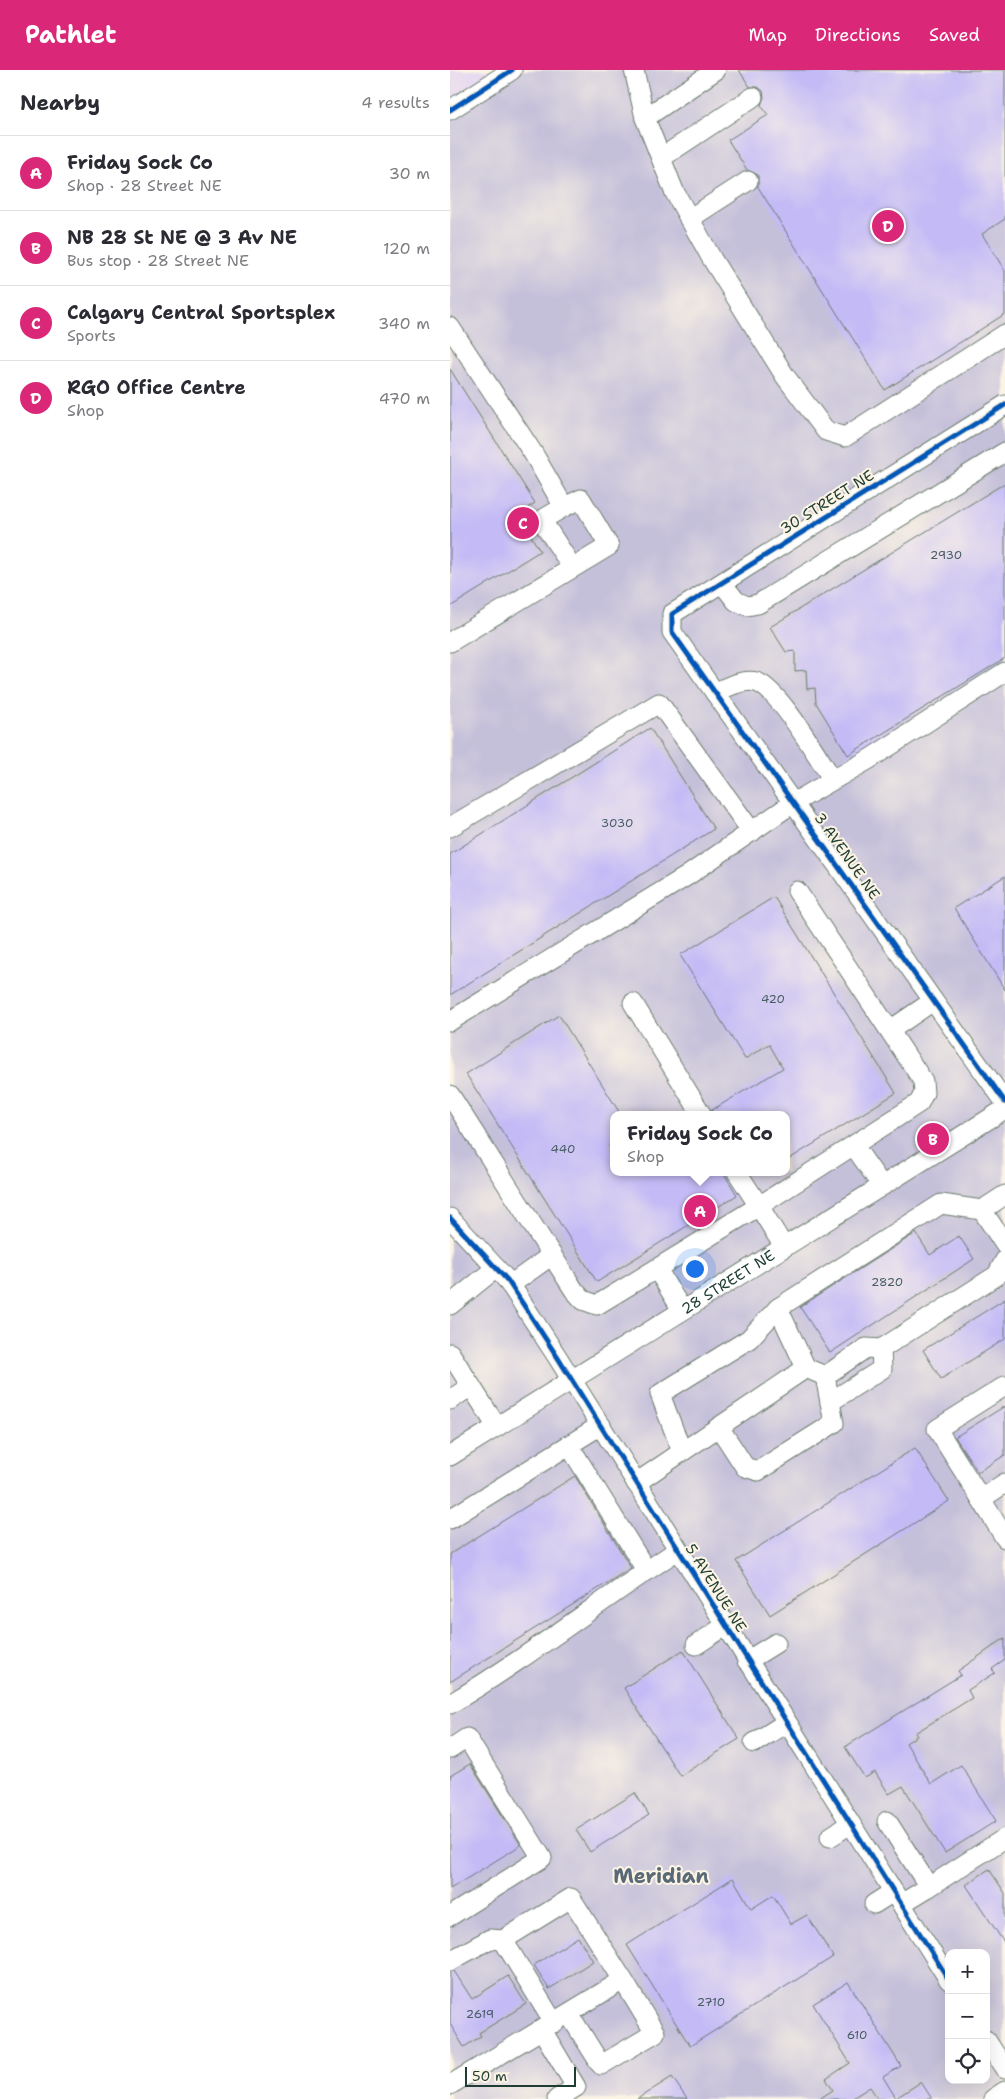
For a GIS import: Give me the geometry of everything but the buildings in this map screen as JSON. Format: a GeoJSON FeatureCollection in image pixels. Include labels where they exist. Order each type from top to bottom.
{"type":"FeatureCollection","features":[{"type":"Feature","properties":{"kind":"street"},"geometry":{"type":"LineString","coordinates":[[450,110],[512,70]]}},
{"type":"Feature","properties":{"kind":"street"},"geometry":{"type":"LineString","coordinates":[[634,70],[645,118],[674,191],[785,376],[826,431],[845,437],[1005,334]]}},
{"type":"Feature","properties":{"kind":"street"},"geometry":{"type":"LineString","coordinates":[[645,118],[716,70]]}},
{"type":"Feature","properties":{"kind":"street"},"geometry":{"type":"LineString","coordinates":[[661,158],[753,97]]}},
{"type":"Feature","properties":{"kind":"street"},"geometry":{"type":"LineString","coordinates":[[690,219],[748,181]]}},
{"type":"Feature","properties":{"kind":"street"},"geometry":{"type":"LineString","coordinates":[[450,327],[533,453],[564,507]]}},
{"type":"Feature","properties":{"kind":"street","name":"30 STREET NE"},"geometry":{"type":"LineString","coordinates":[[672,624],[672,614],[1005,405]]}},
{"type":"Feature","properties":{"kind":"street"},"geometry":{"type":"LineString","coordinates":[[722,582],[736,601],[747,606],[758,604],[1005,452]]}},
{"type":"Feature","properties":{"kind":"street"},"geometry":{"type":"LineString","coordinates":[[450,642],[609,546],[581,499],[545,518],[546,527],[572,567]]}},
{"type":"Feature","properties":{"kind":"street","name":"3 AVENUE NE"},"geometry":{"type":"LineString","coordinates":[[672,624],[672,632],[1005,1102]]}},
{"type":"Feature","properties":{"kind":"street"},"geometry":{"type":"LineString","coordinates":[[450,1021],[686,876],[793,803],[868,760],[1005,672]]}},
{"type":"Feature","properties":{"kind":"street"},"geometry":{"type":"LineString","coordinates":[[715,693],[728,686],[755,681],[766,687],[787,711],[833,780]]}},
{"type":"Feature","properties":{"kind":"street"},"geometry":{"type":"LineString","coordinates":[[450,826],[659,704],[752,832]]}},
{"type":"Feature","properties":{"kind":"street"},"geometry":{"type":"LineString","coordinates":[[450,1095],[574,1290],[583,1300],[597,1305],[759,1206],[920,1103],[924,1092],[923,1081],[796,891]]}},
{"type":"Feature","properties":{"kind":"street"},"geometry":{"type":"LineString","coordinates":[[889,1030],[933,1000]]}},
{"type":"Feature","properties":{"kind":"street"},"geometry":{"type":"LineString","coordinates":[[633,1003],[700,1111]]}},
{"type":"Feature","properties":{"kind":"street","name":"28 STREET NE"},"geometry":{"type":"LineString","coordinates":[[450,1456],[1005,1109]]}},
{"type":"Feature","properties":{"kind":"street"},"geometry":{"type":"LineString","coordinates":[[854,1146],[882,1186]]}},
{"type":"Feature","properties":{"kind":"street"},"geometry":{"type":"LineString","coordinates":[[740,1176],[784,1247]]}},
{"type":"Feature","properties":{"kind":"street"},"geometry":{"type":"LineString","coordinates":[[682,1452],[660,1394],[749,1339],[778,1308],[941,1204],[982,1210],[1005,1196]]}},
{"type":"Feature","properties":{"kind":"street"},"geometry":{"type":"LineString","coordinates":[[982,1210],[1005,1245]]}},
{"type":"Feature","properties":{"kind":"street","name":"5 AVENUE NE"},"geometry":{"type":"LineString","coordinates":[[450,1218],[510,1285],[572,1379],[725,1626],[945,1974]]}},
{"type":"Feature","properties":{"kind":"street"},"geometry":{"type":"LineString","coordinates":[[510,1285],[552,1255]]}},
{"type":"Feature","properties":{"kind":"street"},"geometry":{"type":"LineString","coordinates":[[825,1376],[866,1348],[881,1349],[997,1275],[1005,1260]]}},
{"type":"Feature","properties":{"kind":"street"},"geometry":{"type":"LineString","coordinates":[[450,1305],[496,1268]]}},
{"type":"Feature","properties":{"kind":"street"},"geometry":{"type":"LineString","coordinates":[[657,1269],[682,1310]]}},
{"type":"Feature","properties":{"kind":"street"},"geometry":{"type":"LineString","coordinates":[[778,1308],[806,1368],[825,1376]]}},
{"type":"Feature","properties":{"kind":"street"},"geometry":{"type":"LineString","coordinates":[[830,1402],[882,1369],[881,1349]]}},
{"type":"Feature","properties":{"kind":"street"},"geometry":{"type":"LineString","coordinates":[[450,1354],[497,1427]]}},
{"type":"Feature","properties":{"kind":"street"},"geometry":{"type":"LineString","coordinates":[[636,1483],[806,1368]]}},
{"type":"Feature","properties":{"kind":"street"},"geometry":{"type":"LineString","coordinates":[[719,1427],[745,1467],[758,1471],[834,1423],[825,1376]]}},
{"type":"Feature","properties":{"kind":"street"},"geometry":{"type":"LineString","coordinates":[[450,1400],[471,1386]]}},
{"type":"Feature","properties":{"kind":"street"},"geometry":{"type":"LineString","coordinates":[[1005,1386],[937,1430],[1005,1538]]}},
{"type":"Feature","properties":{"kind":"street"},"geometry":{"type":"LineString","coordinates":[[450,1520],[600,1425]]}},
{"type":"Feature","properties":{"kind":"street"},"geometry":{"type":"LineString","coordinates":[[569,1445],[646,1570]]}},
{"type":"Feature","properties":{"kind":"street"},"geometry":{"type":"LineString","coordinates":[[981,1499],[1005,1483]]}},
{"type":"Feature","properties":{"kind":"street"},"geometry":{"type":"LineString","coordinates":[[450,1704],[493,1678],[646,1570],[678,1550]]}},
{"type":"Feature","properties":{"kind":"street"},"geometry":{"type":"LineString","coordinates":[[696,1645],[725,1626]]}},
{"type":"Feature","properties":{"kind":"street"},"geometry":{"type":"LineString","coordinates":[[747,1661],[776,1643]]}},
{"type":"Feature","properties":{"kind":"street"},"geometry":{"type":"LineString","coordinates":[[754,1743],[786,1723]]}},
{"type":"Feature","properties":{"kind":"street"},"geometry":{"type":"LineString","coordinates":[[450,1749],[467,1738],[542,1858],[450,1916]]}},
{"type":"Feature","properties":{"kind":"street"},"geometry":{"type":"LineString","coordinates":[[888,1820],[930,1887]]}},
{"type":"Feature","properties":{"kind":"street"},"geometry":{"type":"LineString","coordinates":[[830,1837],[850,1824]]}},
{"type":"Feature","properties":{"kind":"street"},"geometry":{"type":"LineString","coordinates":[[874,1904],[930,1887],[1005,1838]]}},
{"type":"Feature","properties":{"kind":"street"},"geometry":{"type":"LineString","coordinates":[[450,1960],[484,1941],[490,1939],[503,1940],[571,1898],[655,2033],[600,2065],[555,2022],[503,1940]]}},
{"type":"Feature","properties":{"kind":"street"},"geometry":{"type":"LineString","coordinates":[[450,2085],[623,1980]]}},
{"type":"Feature","properties":{"kind":"street"},"geometry":{"type":"LineString","coordinates":[[555,2022],[576,2087],[557,2099]]}},
{"type":"Feature","properties":{"kind":"street"},"geometry":{"type":"LineString","coordinates":[[990,2046],[1005,2069]]}},
{"type":"Feature","properties":{"kind":"street"},"geometry":{"type":"LineString","coordinates":[[993,2099],[1005,2092]]}},
{"type":"Feature","properties":{"kind":"shaded area"},"geometry":{"type":"Polygon","coordinates":[[[450,70],[511,70],[450,108],[450,70]]]}},
{"type":"Feature","properties":{"kind":"shaded area"},"geometry":{"type":"Polygon","coordinates":[[[511,70],[1005,70],[1005,2099],[450,2099],[450,108],[511,70]]]}},
{"type":"Feature","properties":{"kind":"cycle path"},"geometry":{"type":"LineString","coordinates":[[450,110],[512,70]]}},
{"type":"Feature","properties":{"kind":"cycle path"},"geometry":{"type":"LineString","coordinates":[[1005,405],[672,614],[672,632],[1005,1102]]}},
{"type":"Feature","properties":{"kind":"cycle path"},"geometry":{"type":"LineString","coordinates":[[450,1218],[508,1281],[945,1974]]}},
{"type":"Feature","properties":{"kind":"place","name":"RGO Office Centre"},"geometry":{"type":"Point","coordinates":[888,226]}},
{"type":"Feature","properties":{"kind":"place","name":"Calgary Central Sportsplex"},"geometry":{"type":"Point","coordinates":[523,523]}},
{"type":"Feature","properties":{"kind":"place","name":"NB 28 St NE @ 3 Av NE"},"geometry":{"type":"Point","coordinates":[933,1139]}},
{"type":"Feature","properties":{"kind":"place","name":"Friday Sock Co"},"geometry":{"type":"Point","coordinates":[700,1211]}},
{"type":"Feature","properties":{"kind":"district","name":"Meridian"},"geometry":{"type":"Point","coordinates":[661,1876]}}]}
